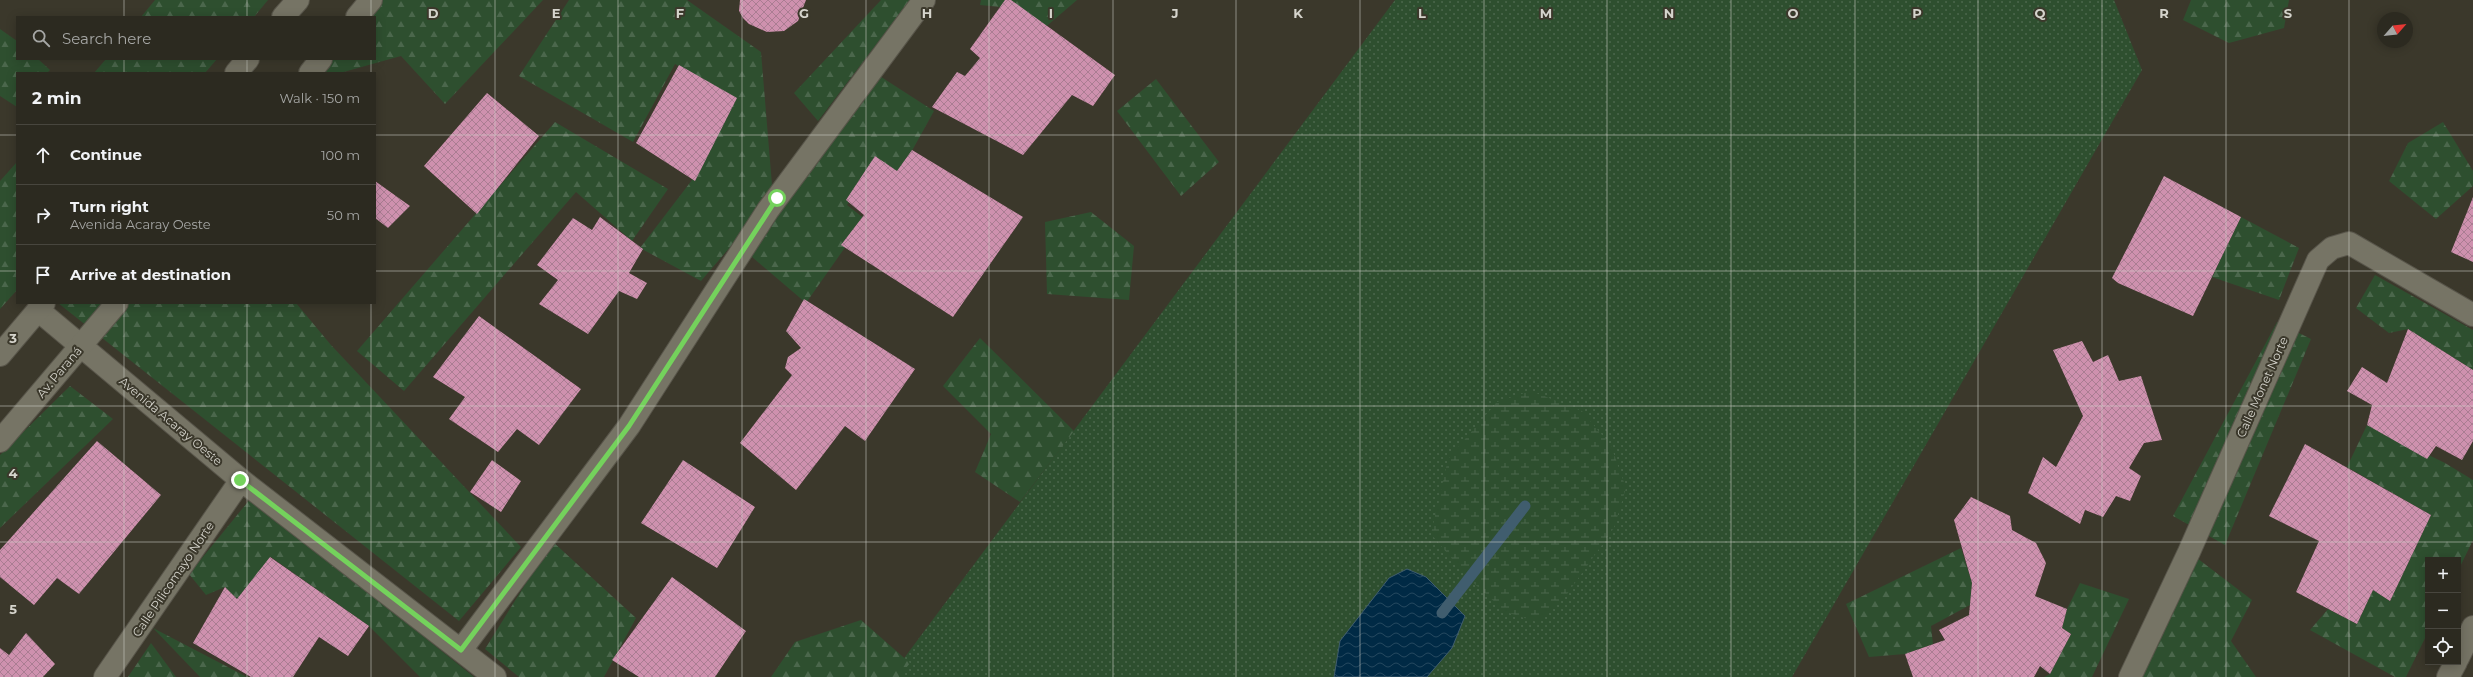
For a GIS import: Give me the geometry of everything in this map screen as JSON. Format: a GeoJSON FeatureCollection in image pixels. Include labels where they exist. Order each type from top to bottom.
{"type":"FeatureCollection","features":[{"type":"Feature","properties":{"kind":"street"},"geometry":{"type":"LineString","coordinates":[[284,16],[298,0]]}},
{"type":"Feature","properties":{"kind":"street"},"geometry":{"type":"LineString","coordinates":[[358,16],[371,0]]}},
{"type":"Feature","properties":{"kind":"street"},"geometry":{"type":"LineString","coordinates":[[461,650],[629,426],[768,210],[924,0]]}},
{"type":"Feature","properties":{"kind":"street"},"geometry":{"type":"LineString","coordinates":[[237,72],[247,60]]}},
{"type":"Feature","properties":{"kind":"street"},"geometry":{"type":"LineString","coordinates":[[311,72],[320,60]]}},
{"type":"Feature","properties":{"kind":"street","name":"Calle Monet Norte"},"geometry":{"type":"LineString","coordinates":[[2130,677],[2189,552],[2318,260],[2332,248],[2349,243],[2473,315]]}},
{"type":"Feature","properties":{"kind":"street","name":"Av. Paraná"},"geometry":{"type":"LineString","coordinates":[[0,441],[116,304]]}},
{"type":"Feature","properties":{"kind":"street"},"geometry":{"type":"LineString","coordinates":[[0,355],[41,306]]}},
{"type":"Feature","properties":{"kind":"street","name":"Avenida Acaray Oeste"},"geometry":{"type":"LineString","coordinates":[[41,306],[81,346],[240,480],[495,677]]}},
{"type":"Feature","properties":{"kind":"street","name":"Calle Pilicomayo Norte"},"geometry":{"type":"LineString","coordinates":[[105,677],[240,480]]}},
{"type":"Feature","properties":{"kind":"street"},"geometry":{"type":"LineString","coordinates":[[2461,652],[2473,627]]}},
{"type":"Feature","properties":{"kind":"street"},"geometry":{"type":"LineString","coordinates":[[2448,677],[2454,665]]}},
{"type":"Feature","properties":{"kind":"green space"},"geometry":{"type":"Polygon","coordinates":[[[155,0],[268,0],[255,16],[142,16],[155,0]]]}},
{"type":"Feature","properties":{"kind":"green space"},"geometry":{"type":"Polygon","coordinates":[[[381,0],[543,0],[445,104],[401,56],[344,72],[312,72],[323,60],[376,60],[376,16],[365,16],[381,0]]]}},
{"type":"Feature","properties":{"kind":"green space"},"geometry":{"type":"Polygon","coordinates":[[[569,0],[687,0],[761,52],[773,197],[701,281],[640,248],[692,180],[733,97],[675,64],[633,142],[519,76],[569,0]]]}},
{"type":"Feature","properties":{"kind":"green space"},"geometry":{"type":"Polygon","coordinates":[[[881,0],[910,0],[818,121],[794,93],[881,0]]]}},
{"type":"Feature","properties":{"kind":"green space"},"geometry":{"type":"Polygon","coordinates":[[[981,0],[1077,0],[1042,30],[1012,8],[980,5],[981,0]]]}},
{"type":"Feature","properties":{"kind":"green space"},"geometry":{"type":"Polygon","coordinates":[[[1395,0],[2114,0],[2142,70],[1792,677],[890,677],[1395,0]]]}},
{"type":"Feature","properties":{"kind":"green space"},"geometry":{"type":"Polygon","coordinates":[[[2191,0],[2289,0],[2284,28],[2229,43],[2183,20],[2191,0]]]}},
{"type":"Feature","properties":{"kind":"green space"},"geometry":{"type":"Polygon","coordinates":[[[0,29],[16,40],[16,60],[39,60],[50,70],[48,72],[16,72],[16,106],[0,96],[0,29]]]}},
{"type":"Feature","properties":{"kind":"green space"},"geometry":{"type":"Polygon","coordinates":[[[105,60],[216,60],[206,72],[95,72],[105,60]]]}},
{"type":"Feature","properties":{"kind":"green space"},"geometry":{"type":"Polygon","coordinates":[[[875,73],[934,111],[898,176],[877,160],[847,205],[865,219],[806,303],[745,251],[875,73]]]}},
{"type":"Feature","properties":{"kind":"green space"},"geometry":{"type":"Polygon","coordinates":[[[1156,79],[1219,162],[1181,196],[1117,111],[1156,79]]]}},
{"type":"Feature","properties":{"kind":"green space"},"geometry":{"type":"Polygon","coordinates":[[[555,122],[668,189],[632,241],[576,192],[404,391],[357,351],[555,122]]]}},
{"type":"Feature","properties":{"kind":"green space"},"geometry":{"type":"Polygon","coordinates":[[[2443,122],[2473,171],[2473,186],[2436,219],[2389,181],[2408,143],[2443,122]]]}},
{"type":"Feature","properties":{"kind":"green space"},"geometry":{"type":"Polygon","coordinates":[[[16,163],[16,291],[0,309],[0,181],[16,163]]]}},
{"type":"Feature","properties":{"kind":"green space"},"geometry":{"type":"Polygon","coordinates":[[[1091,212],[1134,246],[1129,300],[1047,294],[1045,222],[1091,212]]]}},
{"type":"Feature","properties":{"kind":"green space"},"geometry":{"type":"Polygon","coordinates":[[[2241,217],[2299,248],[2279,300],[2212,277],[2241,217]]]}},
{"type":"Feature","properties":{"kind":"green space"},"geometry":{"type":"Polygon","coordinates":[[[2375,275],[2473,330],[2473,370],[2408,329],[2389,333],[2356,308],[2375,275]]]}},
{"type":"Feature","properties":{"kind":"green space"},"geometry":{"type":"Polygon","coordinates":[[[59,304],[297,304],[331,345],[521,547],[459,621],[59,304]]]}},
{"type":"Feature","properties":{"kind":"green space"},"geometry":{"type":"Polygon","coordinates":[[[2277,322],[2311,339],[2225,545],[2173,516],[2277,322]]]}},
{"type":"Feature","properties":{"kind":"green space"},"geometry":{"type":"Polygon","coordinates":[[[980,338],[1074,431],[1020,502],[975,472],[991,434],[943,386],[980,338]]]}},
{"type":"Feature","properties":{"kind":"green space"},"geometry":{"type":"Polygon","coordinates":[[[70,386],[113,419],[0,528],[0,455],[70,386]]]}},
{"type":"Feature","properties":{"kind":"green space"},"geometry":{"type":"Polygon","coordinates":[[[1531,391],[1582,411],[1611,446],[1626,488],[1614,528],[1565,597],[1537,622],[1506,612],[1469,579],[1431,534],[1448,459],[1497,402],[1531,391]]]}},
{"type":"Feature","properties":{"kind":"green space"},"geometry":{"type":"Polygon","coordinates":[[[2367,425],[2445,463],[2473,480],[2473,540],[2461,565],[2461,557],[2425,557],[2425,638],[2406,677],[2395,677],[2310,630],[2328,609],[2357,624],[2373,590],[2390,601],[2431,515],[2347,467],[2367,425]]]}},
{"type":"Feature","properties":{"kind":"green space"},"geometry":{"type":"Polygon","coordinates":[[[251,498],[474,677],[420,677],[369,626],[271,557],[237,599],[225,587],[206,595],[189,574],[251,498]]]}},
{"type":"Feature","properties":{"kind":"green space"},"geometry":{"type":"Polygon","coordinates":[[[552,541],[636,618],[604,677],[519,677],[485,649],[552,541]]]}},
{"type":"Feature","properties":{"kind":"green space"},"geometry":{"type":"Polygon","coordinates":[[[1961,548],[1972,583],[1970,605],[1931,626],[1933,644],[1905,654],[1869,657],[1846,604],[1961,548]]]}},
{"type":"Feature","properties":{"kind":"green space"},"geometry":{"type":"Polygon","coordinates":[[[2189,552],[2252,600],[2231,641],[2256,677],[2141,677],[2189,552]]]}},
{"type":"Feature","properties":{"kind":"green space"},"geometry":{"type":"Polygon","coordinates":[[[2080,583],[2129,599],[2092,677],[2044,677],[2050,674],[2071,634],[2062,628],[2067,609],[2080,583]]]}},
{"type":"Feature","properties":{"kind":"green space"},"geometry":{"type":"Polygon","coordinates":[[[861,620],[910,663],[899,677],[771,677],[795,642],[861,620]]]}},
{"type":"Feature","properties":{"kind":"green space"},"geometry":{"type":"Polygon","coordinates":[[[153,628],[247,677],[200,677],[153,628]]]}},
{"type":"Feature","properties":{"kind":"green space"},"geometry":{"type":"Polygon","coordinates":[[[151,643],[176,677],[128,677],[151,643]]]}},
{"type":"Feature","properties":{"kind":"water"},"geometry":{"type":"Polygon","coordinates":[[[1407,569],[1426,577],[1465,616],[1452,648],[1427,677],[1334,677],[1340,641],[1389,578],[1407,569]]]}},
{"type":"Feature","properties":{"kind":"building"},"geometry":{"type":"Polygon","coordinates":[[[740,0],[806,0],[798,21],[784,31],[767,32],[749,24],[743,18],[739,11],[740,0]]]}},
{"type":"Feature","properties":{"kind":"building"},"geometry":{"type":"Polygon","coordinates":[[[1005,0],[1011,0],[1115,75],[1093,106],[1072,95],[1023,155],[932,107],[957,72],[965,76],[980,58],[970,49],[1005,0]]]}},
{"type":"Feature","properties":{"kind":"building"},"geometry":{"type":"Polygon","coordinates":[[[679,65],[737,98],[695,181],[636,143],[679,65]]]}},
{"type":"Feature","properties":{"kind":"building"},"geometry":{"type":"Polygon","coordinates":[[[487,93],[539,136],[477,214],[424,166],[487,93]]]}},
{"type":"Feature","properties":{"kind":"building"},"geometry":{"type":"Polygon","coordinates":[[[912,150],[1023,217],[953,317],[841,245],[864,215],[846,200],[875,156],[897,171],[912,150]]]}},
{"type":"Feature","properties":{"kind":"building"},"geometry":{"type":"Polygon","coordinates":[[[2164,176],[2241,217],[2193,316],[2118,283],[2112,278],[2164,176]]]}},
{"type":"Feature","properties":{"kind":"building"},"geometry":{"type":"Polygon","coordinates":[[[376,182],[410,206],[388,228],[376,219],[376,182]]]}},
{"type":"Feature","properties":{"kind":"building"},"geometry":{"type":"Polygon","coordinates":[[[2473,197],[2473,262],[2451,252],[2473,197]]]}},
{"type":"Feature","properties":{"kind":"building"},"geometry":{"type":"Polygon","coordinates":[[[600,217],[643,249],[629,273],[647,283],[637,299],[619,291],[588,334],[539,304],[558,280],[537,265],[573,218],[592,230],[600,217]]]}},
{"type":"Feature","properties":{"kind":"building"},"geometry":{"type":"Polygon","coordinates":[[[804,299],[915,369],[865,441],[845,426],[796,490],[740,443],[792,375],[785,368],[788,357],[801,348],[786,331],[804,299]]]}},
{"type":"Feature","properties":{"kind":"building"},"geometry":{"type":"Polygon","coordinates":[[[479,316],[581,389],[539,445],[517,429],[498,452],[449,419],[465,397],[433,377],[479,316]]]}},
{"type":"Feature","properties":{"kind":"building"},"geometry":{"type":"Polygon","coordinates":[[[2408,329],[2473,370],[2473,441],[2462,460],[2436,446],[2427,459],[2367,425],[2372,405],[2347,391],[2362,367],[2387,383],[2408,329]]]}},
{"type":"Feature","properties":{"kind":"building"},"geometry":{"type":"Polygon","coordinates":[[[2082,341],[2093,362],[2108,355],[2119,381],[2141,376],[2162,440],[2144,443],[2129,468],[2141,476],[2130,501],[2116,496],[2103,517],[2085,510],[2080,524],[2028,493],[2043,457],[2056,467],[2083,416],[2053,350],[2082,341]]]}},
{"type":"Feature","properties":{"kind":"building"},"geometry":{"type":"Polygon","coordinates":[[[97,441],[161,495],[79,594],[57,578],[34,605],[0,577],[0,550],[97,441]]]}},
{"type":"Feature","properties":{"kind":"building"},"geometry":{"type":"Polygon","coordinates":[[[2305,444],[2431,515],[2390,601],[2373,590],[2357,624],[2296,592],[2319,541],[2269,516],[2305,444]]]}},
{"type":"Feature","properties":{"kind":"building"},"geometry":{"type":"Polygon","coordinates":[[[492,460],[521,481],[501,512],[470,492],[492,460]]]}},
{"type":"Feature","properties":{"kind":"building"},"geometry":{"type":"Polygon","coordinates":[[[683,460],[755,507],[717,568],[641,523],[683,460]]]}},
{"type":"Feature","properties":{"kind":"building"},"geometry":{"type":"Polygon","coordinates":[[[1971,497],[2010,516],[2012,530],[2036,543],[2046,563],[2035,596],[2067,609],[2062,628],[2071,634],[2050,674],[2040,666],[2034,677],[1913,677],[1905,654],[1945,640],[1939,630],[1969,615],[1972,583],[1954,520],[1971,497]]]}},
{"type":"Feature","properties":{"kind":"building"},"geometry":{"type":"Polygon","coordinates":[[[270,557],[369,626],[348,656],[319,637],[293,677],[251,677],[193,643],[225,587],[237,599],[270,557]]]}},
{"type":"Feature","properties":{"kind":"building"},"geometry":{"type":"Polygon","coordinates":[[[672,577],[746,631],[715,677],[639,677],[612,660],[672,577]]]}},
{"type":"Feature","properties":{"kind":"building"},"geometry":{"type":"Polygon","coordinates":[[[26,633],[55,664],[43,677],[0,677],[0,648],[9,655],[26,633]]]}},
{"type":"Feature","properties":{"kind":"waterway"},"geometry":{"type":"LineString","coordinates":[[1442,613],[1525,506]]}},
{"type":"Feature","properties":{"kind":"route"},"geometry":{"type":"LineString","coordinates":[[240,480],[461,650],[629,426],[777,198]]}}]}
